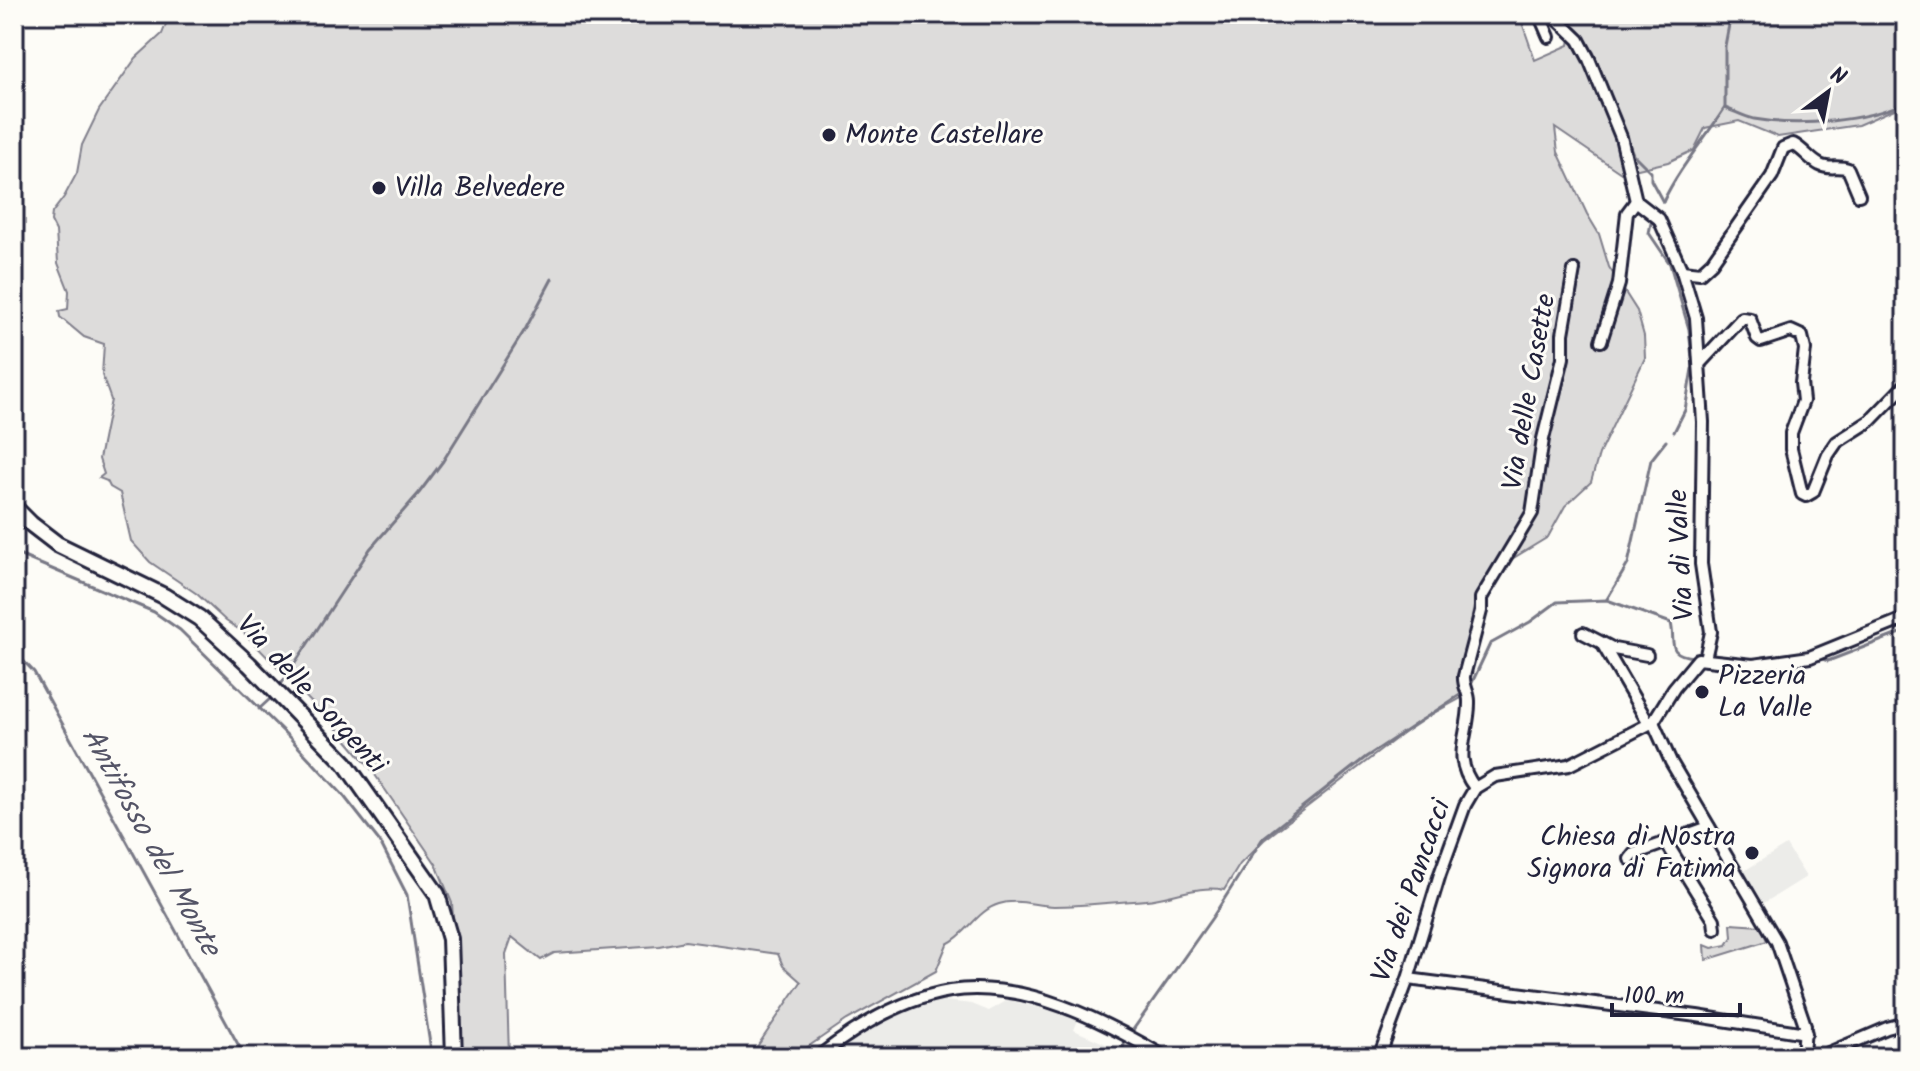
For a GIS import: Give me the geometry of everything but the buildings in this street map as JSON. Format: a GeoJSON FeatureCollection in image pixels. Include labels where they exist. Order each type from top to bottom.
{"type":"FeatureCollection","features":[{"type":"Feature","properties":{"kind":"main road","name":"Via delle Sorgenti"},"geometry":{"type":"LineString","coordinates":[[14,507],[57,544],[164,596],[199,618],[227,642],[345,763],[437,894],[450,939],[454,1057]]}},
{"type":"Feature","properties":{"kind":"street"},"geometry":{"type":"LineString","coordinates":[[1539,14],[1549,37]]}},
{"type":"Feature","properties":{"kind":"street"},"geometry":{"type":"LineString","coordinates":[[1552,14],[1579,40],[1589,59],[1621,137],[1636,201],[1627,213],[1619,284],[1601,341]]}},
{"type":"Feature","properties":{"kind":"street"},"geometry":{"type":"LineString","coordinates":[[1682,271],[1700,273],[1712,262],[1772,176],[1783,148],[1793,144],[1826,168],[1841,166],[1848,169],[1859,195]]}},
{"type":"Feature","properties":{"kind":"street","name":"Via di Valle"},"geometry":{"type":"LineString","coordinates":[[1636,201],[1659,219],[1682,271],[1696,318],[1703,422],[1701,564],[1711,625],[1706,655],[1691,664],[1651,723]]}},
{"type":"Feature","properties":{"kind":"street","name":"Via delle Casette"},"geometry":{"type":"LineString","coordinates":[[1475,788],[1466,775],[1462,758],[1466,691],[1481,598],[1532,513],[1543,439],[1563,358],[1563,334],[1574,270]]}},
{"type":"Feature","properties":{"kind":"street"},"geometry":{"type":"LineString","coordinates":[[1701,362],[1742,318],[1750,319],[1761,341],[1791,331],[1802,336],[1805,349],[1801,383],[1803,401],[1791,433],[1791,449],[1802,494],[1806,496],[1813,492],[1828,455],[1837,442],[1870,421],[1906,384]]}},
{"type":"Feature","properties":{"kind":"street"},"geometry":{"type":"LineString","coordinates":[[1706,655],[1747,665],[1816,656],[1906,618]]}},
{"type":"Feature","properties":{"kind":"street"},"geometry":{"type":"LineString","coordinates":[[1583,633],[1603,645],[1647,655]]}},
{"type":"Feature","properties":{"kind":"street"},"geometry":{"type":"LineString","coordinates":[[1603,645],[1772,930],[1790,976],[1806,1033],[1803,1057]]}},
{"type":"Feature","properties":{"kind":"street","name":"Via dei Pancacci"},"geometry":{"type":"LineString","coordinates":[[1379,1057],[1408,979],[1440,874],[1465,805],[1475,788],[1495,776],[1569,765],[1651,723]]}},
{"type":"Feature","properties":{"kind":"street"},"geometry":{"type":"LineString","coordinates":[[1630,859],[1634,854],[1709,827]]}},
{"type":"Feature","properties":{"kind":"street"},"geometry":{"type":"LineString","coordinates":[[1667,844],[1714,920],[1715,929]]}},
{"type":"Feature","properties":{"kind":"street"},"geometry":{"type":"LineString","coordinates":[[1408,979],[1806,1033]]}},
{"type":"Feature","properties":{"kind":"street"},"geometry":{"type":"LineString","coordinates":[[818,1057],[850,1032],[869,1022],[919,1000],[960,990],[993,991],[1047,1001],[1122,1033],[1165,1057]]}},
{"type":"Feature","properties":{"kind":"street"},"geometry":{"type":"LineString","coordinates":[[1819,1057],[1906,1023]]}},
{"type":"Feature","properties":{"kind":"shaded area"},"geometry":{"type":"Polygon","coordinates":[[[170,14],[1519,14],[1535,60],[1569,45],[1574,14],[1906,14],[1906,104],[1858,125],[1778,137],[1739,121],[1705,128],[1694,150],[1668,162],[1621,173],[1555,128],[1558,152],[1599,234],[1609,267],[1637,311],[1644,336],[1645,358],[1599,454],[1591,482],[1565,506],[1548,537],[1512,559],[1497,580],[1475,601],[1462,670],[1465,696],[1419,721],[1264,840],[1240,864],[1224,890],[1205,889],[1156,899],[1088,905],[1013,902],[991,907],[947,944],[936,971],[847,1020],[793,1057],[750,1057],[801,982],[783,966],[778,954],[685,941],[659,946],[554,953],[541,960],[512,937],[506,954],[509,1057],[462,1057],[452,903],[436,864],[371,769],[339,731],[243,632],[197,594],[150,562],[131,541],[120,493],[99,478],[104,474],[99,459],[111,400],[102,375],[104,344],[84,337],[60,317],[59,311],[68,309],[69,291],[58,263],[52,213],[77,173],[82,145],[99,110],[136,58],[162,34],[170,14]]]}},
{"type":"Feature","properties":{"kind":"shaded area"},"geometry":{"type":"Polygon","coordinates":[[[1786,845],[1806,877],[1764,903],[1744,871],[1786,845]]]}},
{"type":"Feature","properties":{"kind":"shaded area"},"geometry":{"type":"Polygon","coordinates":[[[1731,924],[1761,926],[1767,941],[1706,960],[1705,945],[1712,948],[1727,945],[1732,937],[1731,924]]]}},
{"type":"Feature","properties":{"kind":"shaded area"},"geometry":{"type":"Polygon","coordinates":[[[937,1000],[972,1004],[989,1011],[1008,1000],[1061,1013],[1078,1020],[1074,1030],[1115,1048],[1112,1057],[829,1057],[849,1041],[901,1014],[937,1000]]]}},
{"type":"Feature","properties":{"kind":"waterway"},"geometry":{"type":"LineString","coordinates":[[1725,108],[1725,46],[1731,14]]}},
{"type":"Feature","properties":{"kind":"waterway"},"geometry":{"type":"LineString","coordinates":[[1571,39],[1577,49]]}},
{"type":"Feature","properties":{"kind":"waterway"},"geometry":{"type":"LineString","coordinates":[[1593,52],[1621,123]]}},
{"type":"Feature","properties":{"kind":"waterway"},"geometry":{"type":"LineString","coordinates":[[1725,108],[1754,119],[1791,123],[1851,118],[1906,102]]}},
{"type":"Feature","properties":{"kind":"waterway"},"geometry":{"type":"LineString","coordinates":[[1663,202],[1724,109]]}},
{"type":"Feature","properties":{"kind":"waterway"},"geometry":{"type":"LineString","coordinates":[[1625,134],[1633,154],[1651,172],[1651,180],[1663,202]]}},
{"type":"Feature","properties":{"kind":"waterway"},"geometry":{"type":"LineString","coordinates":[[1651,223],[1649,233],[1670,264],[1689,329],[1692,358]]}},
{"type":"Feature","properties":{"kind":"waterway"},"geometry":{"type":"LineString","coordinates":[[280,686],[370,549],[443,461],[526,328],[552,279]]}},
{"type":"Feature","properties":{"kind":"waterway"},"geometry":{"type":"LineString","coordinates":[[1674,432],[1685,410],[1692,369]]}},
{"type":"Feature","properties":{"kind":"waterway"},"geometry":{"type":"LineString","coordinates":[[1607,599],[1628,564],[1651,460],[1666,441]]}},
{"type":"Feature","properties":{"kind":"waterway"},"geometry":{"type":"LineString","coordinates":[[14,553],[154,612],[180,630],[343,795],[380,842],[407,895],[432,1057]]}},
{"type":"Feature","properties":{"kind":"waterway"},"geometry":{"type":"LineString","coordinates":[[1469,689],[1490,644],[1530,622],[1557,602],[1607,600],[1671,623],[1675,650],[1694,657]]}},
{"type":"Feature","properties":{"kind":"waterway"},"geometry":{"type":"LineString","coordinates":[[1820,658],[1828,661],[1906,631]]}},
{"type":"Feature","properties":{"kind":"waterway","name":"Antifosso del Monte"},"geometry":{"type":"LineString","coordinates":[[14,651],[34,672],[245,1057]]}},
{"type":"Feature","properties":{"kind":"waterway"},"geometry":{"type":"LineString","coordinates":[[1741,659],[1762,659]]}},
{"type":"Feature","properties":{"kind":"waterway"},"geometry":{"type":"LineString","coordinates":[[1130,1034],[1214,915],[1263,838],[1366,757],[1463,693]]}},
{"type":"Feature","properties":{"kind":"waterway"},"geometry":{"type":"LineString","coordinates":[[259,709],[271,698]]}},
{"type":"Feature","properties":{"kind":"waterway"},"geometry":{"type":"LineString","coordinates":[[1119,1057],[1126,1040]]}},
{"type":"Feature","properties":{"kind":"place","name":"Monte Castellare"},"geometry":{"type":"Point","coordinates":[829,135]}},
{"type":"Feature","properties":{"kind":"place","name":"Villa Belvedere"},"geometry":{"type":"Point","coordinates":[379,188]}},
{"type":"Feature","properties":{"kind":"place","name":"Pizzeria La Valle"},"geometry":{"type":"Point","coordinates":[1702,692]}},
{"type":"Feature","properties":{"kind":"place","name":"Chiesa di Nostra Signora di Fatima"},"geometry":{"type":"Point","coordinates":[1752,853]}}]}
